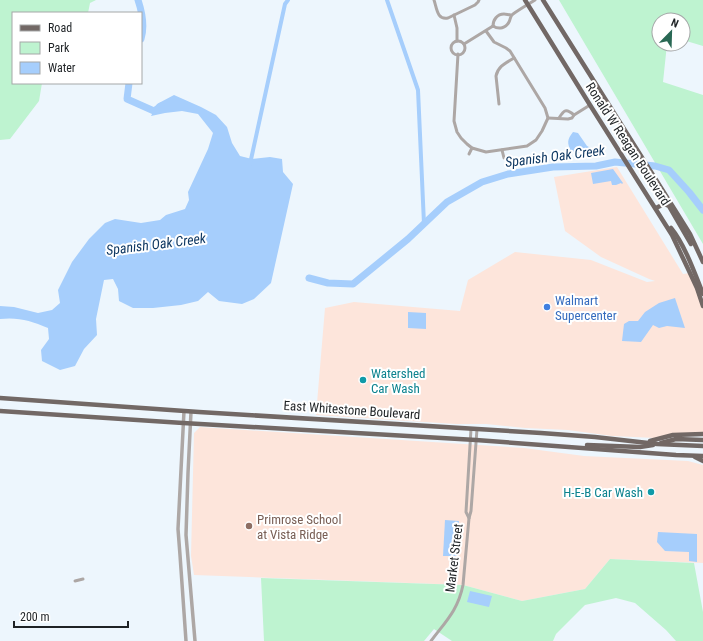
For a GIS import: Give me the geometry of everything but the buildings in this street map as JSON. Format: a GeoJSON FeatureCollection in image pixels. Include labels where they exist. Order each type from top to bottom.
{"type":"FeatureCollection","features":[{"type":"Feature","properties":{"kind":"main road","name":"Ronald W Reagan Boulevard"},"geometry":{"type":"LineString","coordinates":[[543,0],[684,223],[703,262]]}},
{"type":"Feature","properties":{"kind":"main road","name":"Ronald W Reagan Boulevard"},"geometry":{"type":"LineString","coordinates":[[526,2],[662,218],[680,249],[703,306]]}},
{"type":"Feature","properties":{"kind":"main road"},"geometry":{"type":"LineString","coordinates":[[656,208],[664,204],[669,206],[703,262]]}},
{"type":"Feature","properties":{"kind":"main road"},"geometry":{"type":"LineString","coordinates":[[662,218],[674,231],[680,242],[703,294]]}},
{"type":"Feature","properties":{"kind":"main road","name":"East Whitestone Boulevard"},"geometry":{"type":"LineString","coordinates":[[0,398],[191,412],[477,429],[594,437],[657,444],[703,446]]}},
{"type":"Feature","properties":{"kind":"main road","name":"East Whitestone Boulevard"},"geometry":{"type":"LineString","coordinates":[[0,411],[476,440],[703,456]]}},
{"type":"Feature","properties":{"kind":"main road"},"geometry":{"type":"LineString","coordinates":[[647,442],[673,434],[703,434]]}},
{"type":"Feature","properties":{"kind":"main road"},"geometry":{"type":"LineString","coordinates":[[546,445],[554,443],[640,447],[676,439],[703,440]]}},
{"type":"Feature","properties":{"kind":"main road"},"geometry":{"type":"LineString","coordinates":[[692,456],[703,461]]}},
{"type":"Feature","properties":{"kind":"street"},"geometry":{"type":"LineString","coordinates":[[434,0],[439,15],[442,18],[448,18],[475,5],[479,0]]}},
{"type":"Feature","properties":{"kind":"street"},"geometry":{"type":"LineString","coordinates":[[493,26],[499,29],[505,26],[511,15],[526,2],[534,0]]}},
{"type":"Feature","properties":{"kind":"street"},"geometry":{"type":"LineString","coordinates":[[454,15],[457,28],[457,41]]}},
{"type":"Feature","properties":{"kind":"street"},"geometry":{"type":"LineString","coordinates":[[464,44],[493,26],[494,20],[499,15],[511,15]]}},
{"type":"Feature","properties":{"kind":"street"},"geometry":{"type":"LineString","coordinates":[[458,54],[454,121],[457,132],[461,138],[472,148],[486,152],[527,146],[532,143],[539,136],[548,118],[544,108],[510,51],[494,42],[486,31]]}},
{"type":"Feature","properties":{"kind":"street"},"geometry":{"type":"LineString","coordinates":[[457,41],[461,41],[464,44],[465,46],[462,54],[453,52],[451,48],[452,44],[457,41]]}},
{"type":"Feature","properties":{"kind":"street"},"geometry":{"type":"LineString","coordinates":[[499,104],[496,76],[497,72],[498,69],[514,58]]}},
{"type":"Feature","properties":{"kind":"street"},"geometry":{"type":"LineString","coordinates":[[548,118],[572,118],[574,115],[590,105]]}},
{"type":"Feature","properties":{"kind":"street"},"geometry":{"type":"LineString","coordinates":[[559,118],[561,113],[564,111],[569,111],[574,115]]}},
{"type":"Feature","properties":{"kind":"street"},"geometry":{"type":"LineString","coordinates":[[469,154],[472,148]]}},
{"type":"Feature","properties":{"kind":"street"},"geometry":{"type":"LineString","coordinates":[[502,150],[504,158]]}},
{"type":"Feature","properties":{"kind":"street"},"geometry":{"type":"LineString","coordinates":[[184,411],[178,529],[186,641]]}},
{"type":"Feature","properties":{"kind":"street"},"geometry":{"type":"LineString","coordinates":[[191,412],[186,535],[195,641]]}},
{"type":"Feature","properties":{"kind":"street","name":"Market Street"},"geometry":{"type":"LineString","coordinates":[[469,518],[466,512],[471,429]]}},
{"type":"Feature","properties":{"kind":"street","name":"Market Street"},"geometry":{"type":"LineString","coordinates":[[432,641],[449,619],[462,593],[469,518],[471,511],[477,429]]}},
{"type":"Feature","properties":{"kind":"street"},"geometry":{"type":"LineString","coordinates":[[75,581],[83,579]]}},
{"type":"Feature","properties":{"kind":"shaded area"},"geometry":{"type":"Polygon","coordinates":[[[617,167],[683,274],[690,273],[703,303],[703,432],[655,438],[612,436],[568,430],[486,424],[456,424],[316,415],[325,308],[354,302],[460,311],[468,280],[515,252],[591,260],[647,282],[655,281],[601,257],[565,231],[554,177],[617,167]]]}},
{"type":"Feature","properties":{"kind":"shaded area"},"geometry":{"type":"Polygon","coordinates":[[[200,427],[524,448],[584,456],[688,461],[703,465],[703,563],[610,559],[585,589],[522,601],[463,585],[194,575],[191,556],[194,433],[200,427]]]}},
{"type":"Feature","properties":{"kind":"green space"},"geometry":{"type":"Polygon","coordinates":[[[0,0],[96,0],[90,3],[88,12],[12,12],[12,84],[42,84],[39,101],[10,139],[0,140],[0,0]]]}},
{"type":"Feature","properties":{"kind":"green space"},"geometry":{"type":"Polygon","coordinates":[[[559,0],[703,0],[703,46],[691,42],[691,12],[651,12],[651,52],[666,52],[663,82],[703,95],[703,244],[559,0]]]}},
{"type":"Feature","properties":{"kind":"green space"},"geometry":{"type":"Polygon","coordinates":[[[610,559],[694,563],[703,612],[703,641],[676,641],[666,630],[635,603],[616,598],[585,605],[556,634],[553,641],[452,641],[434,629],[424,641],[264,641],[261,578],[463,585],[522,601],[585,589],[610,559]]]}},
{"type":"Feature","properties":{"kind":"water"},"geometry":{"type":"Polygon","coordinates":[[[174,95],[216,115],[227,127],[232,143],[240,156],[252,159],[270,157],[282,159],[283,172],[293,184],[271,283],[254,299],[242,304],[219,301],[208,292],[198,301],[181,305],[153,308],[133,308],[119,301],[118,289],[113,279],[104,280],[96,319],[97,335],[84,349],[75,366],[60,370],[42,361],[41,350],[49,339],[48,328],[25,320],[0,319],[0,306],[14,307],[38,313],[52,310],[60,303],[58,290],[72,262],[89,239],[105,223],[115,219],[141,223],[160,220],[166,215],[185,209],[189,200],[188,192],[208,149],[213,133],[198,114],[182,111],[151,116],[157,104],[174,95]]]}},
{"type":"Feature","properties":{"kind":"water"},"geometry":{"type":"Polygon","coordinates":[[[573,132],[578,133],[587,146],[595,151],[590,153],[571,152],[568,141],[573,132]]]}},
{"type":"Feature","properties":{"kind":"water"},"geometry":{"type":"Polygon","coordinates":[[[613,169],[623,183],[622,184],[612,185],[611,181],[593,184],[591,173],[613,169]]]}},
{"type":"Feature","properties":{"kind":"water"},"geometry":{"type":"Polygon","coordinates":[[[675,298],[685,328],[667,326],[659,328],[653,325],[641,342],[622,341],[624,324],[629,321],[638,321],[645,312],[659,303],[675,298]]]}},
{"type":"Feature","properties":{"kind":"water"},"geometry":{"type":"Polygon","coordinates":[[[408,312],[426,313],[426,329],[408,328],[408,312]]]}},
{"type":"Feature","properties":{"kind":"water"},"geometry":{"type":"Polygon","coordinates":[[[445,520],[459,521],[457,556],[443,556],[445,520]]]}},
{"type":"Feature","properties":{"kind":"water"},"geometry":{"type":"Polygon","coordinates":[[[658,532],[697,534],[697,562],[689,561],[689,552],[665,551],[657,542],[658,532]]]}},
{"type":"Feature","properties":{"kind":"water"},"geometry":{"type":"Polygon","coordinates":[[[470,591],[492,596],[489,607],[467,602],[470,591]]]}},
{"type":"Feature","properties":{"kind":"waterway"},"geometry":{"type":"LineString","coordinates":[[138,0],[141,12]]}},
{"type":"Feature","properties":{"kind":"waterway"},"geometry":{"type":"LineString","coordinates":[[250,164],[285,4],[288,0]]}},
{"type":"Feature","properties":{"kind":"waterway"},"geometry":{"type":"LineString","coordinates":[[387,0],[418,90],[424,224]]}},
{"type":"Feature","properties":{"kind":"waterway"},"geometry":{"type":"LineString","coordinates":[[142,19],[142,34]]}},
{"type":"Feature","properties":{"kind":"waterway"},"geometry":{"type":"LineString","coordinates":[[129,84],[127,99],[154,111],[161,106]]}},
{"type":"Feature","properties":{"kind":"waterway","name":"Spanish Oak Creek"},"geometry":{"type":"LineString","coordinates":[[309,278],[328,283],[353,284],[408,239],[447,202],[482,182],[508,174],[553,167],[596,166],[615,162],[655,166],[669,170],[703,210]]}},
{"type":"Feature","properties":{"kind":"place","name":"Walmart Supercenter"},"geometry":{"type":"Point","coordinates":[547,307]}},
{"type":"Feature","properties":{"kind":"place","name":"Watershed Car Wash"},"geometry":{"type":"Point","coordinates":[363,380]}},
{"type":"Feature","properties":{"kind":"place","name":"H-E-B Car Wash"},"geometry":{"type":"Point","coordinates":[651,492]}},
{"type":"Feature","properties":{"kind":"place","name":"Primrose School at Vista Ridge"},"geometry":{"type":"Point","coordinates":[249,526]}}]}
